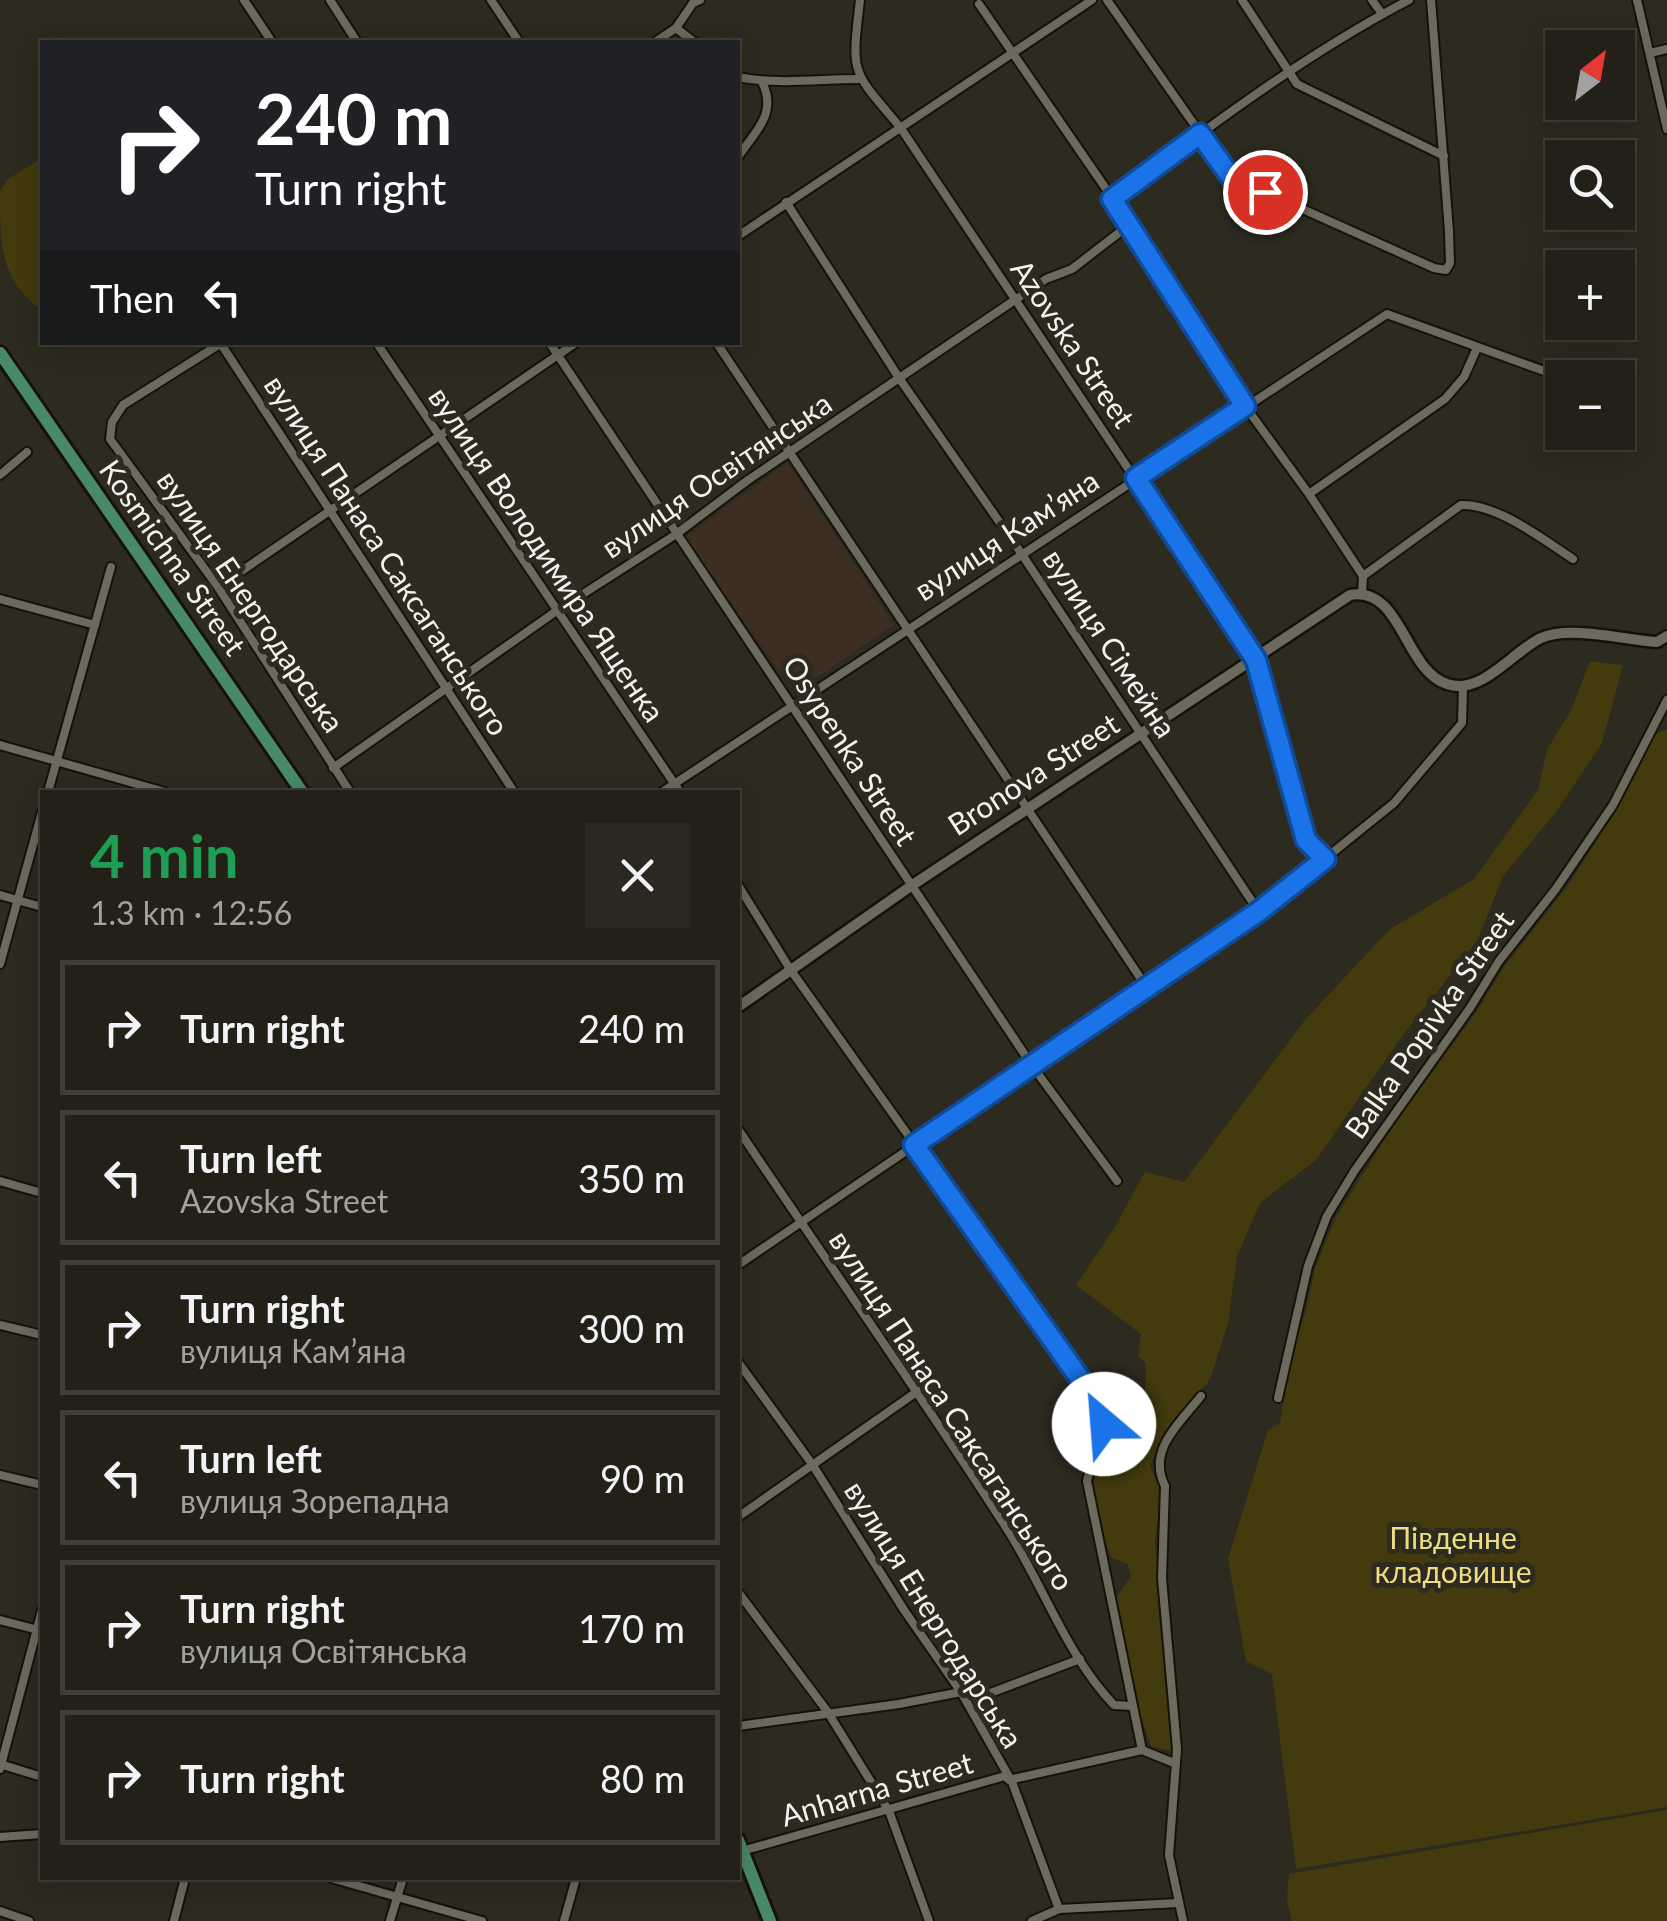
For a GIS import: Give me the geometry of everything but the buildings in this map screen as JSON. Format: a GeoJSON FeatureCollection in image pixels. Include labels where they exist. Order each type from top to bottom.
{"type":"FeatureCollection","features":[{"type":"Feature","properties":{"kind":"main road","name":"Kosmichna Street"},"geometry":{"type":"LineString","coordinates":[[0,353],[301,790]]}},
{"type":"Feature","properties":{"kind":"main road"},"geometry":{"type":"LineString","coordinates":[[740,1846],[770,1921]]}},
{"type":"Feature","properties":{"kind":"street"},"geometry":{"type":"LineString","coordinates":[[244,0],[271,40]]}},
{"type":"Feature","properties":{"kind":"street"},"geometry":{"type":"LineString","coordinates":[[330,0],[356,40]]}},
{"type":"Feature","properties":{"kind":"street"},"geometry":{"type":"LineString","coordinates":[[491,0],[517,40]]}},
{"type":"Feature","properties":{"kind":"street"},"geometry":{"type":"LineString","coordinates":[[740,77],[762,82],[859,79],[853,60],[860,0]]}},
{"type":"Feature","properties":{"kind":"street"},"geometry":{"type":"LineString","coordinates":[[740,235],[1092,0]]}},
{"type":"Feature","properties":{"kind":"street"},"geometry":{"type":"LineString","coordinates":[[1108,0],[1231,177],[1446,270],[1450,263],[1431,0]]}},
{"type":"Feature","properties":{"kind":"street"},"geometry":{"type":"LineString","coordinates":[[1242,0],[1288,74],[1305,89],[1444,156]]}},
{"type":"Feature","properties":{"kind":"street"},"geometry":{"type":"LineString","coordinates":[[1372,0],[1382,14]]}},
{"type":"Feature","properties":{"kind":"street"},"geometry":{"type":"LineString","coordinates":[[1112,199],[1288,74],[1409,0]]}},
{"type":"Feature","properties":{"kind":"street"},"geometry":{"type":"LineString","coordinates":[[1637,0],[1667,129]]}},
{"type":"Feature","properties":{"kind":"street"},"geometry":{"type":"LineString","coordinates":[[658,40],[676,28],[694,1]]}},
{"type":"Feature","properties":{"kind":"street"},"geometry":{"type":"LineString","coordinates":[[980,4],[1245,406],[1310,494],[1362,576],[1362,592],[1379,600],[1428,672],[1445,684],[1463,687],[1484,678],[1544,636],[1586,634],[1657,642],[1667,636]]}},
{"type":"Feature","properties":{"kind":"street"},"geometry":{"type":"LineString","coordinates":[[676,28],[691,40]]}},
{"type":"Feature","properties":{"kind":"street"},"geometry":{"type":"LineString","coordinates":[[1650,53],[1667,49]]}},
{"type":"Feature","properties":{"kind":"street","name":"Azovska Street"},"geometry":{"type":"LineString","coordinates":[[859,79],[900,128],[1256,660],[1306,840],[1325,859]]}},
{"type":"Feature","properties":{"kind":"street"},"geometry":{"type":"LineString","coordinates":[[740,154],[770,108],[762,82]]}},
{"type":"Feature","properties":{"kind":"street","name":"вулиця Сімейна"},"geometry":{"type":"LineString","coordinates":[[786,202],[899,378],[1022,553],[1258,912]]}},
{"type":"Feature","properties":{"kind":"street","name":"вулиця Освітянська"},"geometry":{"type":"LineString","coordinates":[[334,768],[899,378],[1046,279],[1072,270],[1129,225]]}},
{"type":"Feature","properties":{"kind":"street","name":"вулиця Кам’яна"},"geometry":{"type":"LineString","coordinates":[[677,788],[792,704],[1387,314],[1545,371]]}},
{"type":"Feature","properties":{"kind":"street","name":"вулиця Енергодарська"},"geometry":{"type":"LineString","coordinates":[[219,345],[123,405],[112,422],[110,439],[218,587],[349,790]]}},
{"type":"Feature","properties":{"kind":"street","name":"вулиця Панаса Саксаганського"},"geometry":{"type":"LineString","coordinates":[[223,345],[513,790]]}},
{"type":"Feature","properties":{"kind":"street","name":"вулиця Володимира Ященка"},"geometry":{"type":"LineString","coordinates":[[378,345],[677,788]]}},
{"type":"Feature","properties":{"kind":"street","name":"Osypenka Street"},"geometry":{"type":"LineString","coordinates":[[551,345],[1032,1067],[1117,1181]]}},
{"type":"Feature","properties":{"kind":"street"},"geometry":{"type":"LineString","coordinates":[[218,587],[572,345]]}},
{"type":"Feature","properties":{"kind":"street"},"geometry":{"type":"LineString","coordinates":[[718,345],[1147,988]]}},
{"type":"Feature","properties":{"kind":"street"},"geometry":{"type":"LineString","coordinates":[[1310,494],[1445,400],[1464,377],[1477,348]]}},
{"type":"Feature","properties":{"kind":"street"},"geometry":{"type":"LineString","coordinates":[[0,476],[28,452]]}},
{"type":"Feature","properties":{"kind":"street"},"geometry":{"type":"LineString","coordinates":[[1362,576],[1461,505],[1474,504],[1525,527],[1573,559]]}},
{"type":"Feature","properties":{"kind":"street"},"geometry":{"type":"LineString","coordinates":[[49,790],[111,567]]}},
{"type":"Feature","properties":{"kind":"street","name":"Bronova Street"},"geometry":{"type":"LineString","coordinates":[[740,1005],[910,886],[1256,660],[1350,594],[1362,592]]}},
{"type":"Feature","properties":{"kind":"street"},"geometry":{"type":"LineString","coordinates":[[0,599],[94,625]]}},
{"type":"Feature","properties":{"kind":"street"},"geometry":{"type":"LineString","coordinates":[[740,1264],[1258,912],[1325,859],[1394,802],[1462,722],[1463,687]]}},
{"type":"Feature","properties":{"kind":"street","name":"Balka Popivka Street"},"geometry":{"type":"LineString","coordinates":[[1278,1398],[1308,1266],[1327,1216],[1499,961],[1556,890],[1613,805],[1667,700]]}},
{"type":"Feature","properties":{"kind":"street"},"geometry":{"type":"LineString","coordinates":[[0,745],[159,790]]}},
{"type":"Feature","properties":{"kind":"street"},"geometry":{"type":"LineString","coordinates":[[0,964],[40,819]]}},
{"type":"Feature","properties":{"kind":"street"},"geometry":{"type":"LineString","coordinates":[[740,888],[790,969],[1101,1412],[1106,1432],[1098,1438],[1087,1481],[1130,1682],[1131,1706],[1142,1750],[1174,1762]]}},
{"type":"Feature","properties":{"kind":"street"},"geometry":{"type":"LineString","coordinates":[[0,896],[40,907]]}},
{"type":"Feature","properties":{"kind":"street","name":"вулиця Панаса Саксаганського"},"geometry":{"type":"LineString","coordinates":[[740,1132],[918,1390],[1024,1556],[1080,1659],[1114,1705],[1131,1706]]}},
{"type":"Feature","properties":{"kind":"street"},"geometry":{"type":"LineString","coordinates":[[0,1181],[40,1192]]}},
{"type":"Feature","properties":{"kind":"street"},"geometry":{"type":"LineString","coordinates":[[0,1325],[40,1335]]}},
{"type":"Feature","properties":{"kind":"street","name":"вулиця Енергодарська"},"geometry":{"type":"LineString","coordinates":[[740,1365],[812,1464],[904,1610],[962,1692],[1010,1780],[1059,1910]]}},
{"type":"Feature","properties":{"kind":"street"},"geometry":{"type":"LineString","coordinates":[[740,1516],[918,1390]]}},
{"type":"Feature","properties":{"kind":"street"},"geometry":{"type":"LineString","coordinates":[[1183,1921],[1168,1855],[1177,1749],[1162,1578],[1165,1486],[1158,1472],[1158,1458],[1164,1442],[1201,1396]]}},
{"type":"Feature","properties":{"kind":"street"},"geometry":{"type":"LineString","coordinates":[[0,1475],[40,1485]]}},
{"type":"Feature","properties":{"kind":"street"},"geometry":{"type":"LineString","coordinates":[[740,1595],[827,1711],[889,1811],[929,1921]]}},
{"type":"Feature","properties":{"kind":"street"},"geometry":{"type":"LineString","coordinates":[[0,1620],[40,1630],[0,1766],[40,1777]]}},
{"type":"Feature","properties":{"kind":"street"},"geometry":{"type":"LineString","coordinates":[[740,1726],[962,1692],[980,1697],[1080,1659]]}},
{"type":"Feature","properties":{"kind":"street","name":"Anharna Street"},"geometry":{"type":"LineString","coordinates":[[740,1846],[889,1811],[1004,1776],[1010,1780],[1142,1750]]}},
{"type":"Feature","properties":{"kind":"street"},"geometry":{"type":"LineString","coordinates":[[0,1837],[40,1834]]}},
{"type":"Feature","properties":{"kind":"street"},"geometry":{"type":"LineString","coordinates":[[174,1921],[184,1880]]}},
{"type":"Feature","properties":{"kind":"street"},"geometry":{"type":"LineString","coordinates":[[337,1880],[482,1921]]}},
{"type":"Feature","properties":{"kind":"street"},"geometry":{"type":"LineString","coordinates":[[390,1921],[401,1880]]}},
{"type":"Feature","properties":{"kind":"street"},"geometry":{"type":"LineString","coordinates":[[564,1921],[575,1880]]}},
{"type":"Feature","properties":{"kind":"street"},"geometry":{"type":"LineString","coordinates":[[1032,1921],[1059,1910],[1179,1903]]}},
{"type":"Feature","properties":{"kind":"street"},"geometry":{"type":"LineString","coordinates":[[0,1911],[28,1921]]}},
{"type":"Feature","properties":{"kind":"shaded area"},"geometry":{"type":"Polygon","coordinates":[[[787,463],[894,625],[794,693],[685,537],[787,463]]]}},
{"type":"Feature","properties":{"kind":"green space"},"geometry":{"type":"Polygon","coordinates":[[[40,159],[40,309],[18,286],[5,260],[0,191],[7,180],[40,159]]]}},
{"type":"Feature","properties":{"kind":"green space"},"geometry":{"type":"Polygon","coordinates":[[[1590,661],[1623,665],[1602,743],[1556,812],[1503,876],[1477,941],[1403,1035],[1316,1160],[1260,1203],[1237,1257],[1228,1323],[1210,1380],[1158,1446],[1150,1466],[1161,1493],[1155,1542],[1174,1736],[1171,1751],[1151,1746],[1136,1702],[1114,1600],[1131,1577],[1128,1564],[1112,1558],[1094,1498],[1101,1453],[1112,1425],[1143,1392],[1146,1363],[1138,1356],[1141,1334],[1076,1285],[1145,1172],[1184,1182],[1305,1020],[1389,930],[1474,879],[1538,790],[1547,750],[1571,710],[1590,661]]]}},
{"type":"Feature","properties":{"kind":"green space","name":"Південне кладовище"},"geometry":{"type":"Polygon","coordinates":[[[1667,730],[1667,1807],[1296,1869],[1272,1674],[1246,1661],[1228,1559],[1268,1430],[1280,1423],[1292,1353],[1315,1268],[1336,1217],[1393,1126],[1477,1011],[1504,967],[1569,884],[1617,809],[1655,734],[1667,730]]]}},
{"type":"Feature","properties":{"kind":"green space"},"geometry":{"type":"Polygon","coordinates":[[[1667,1810],[1667,1921],[1292,1921],[1287,1900],[1289,1874],[1667,1810]]]}},
{"type":"Feature","properties":{"kind":"route"},"geometry":{"type":"LineString","coordinates":[[1104,1424],[1096,1401],[914,1145],[1258,912],[1325,859],[1306,840],[1256,660],[1136,478],[1245,406],[1112,199],[1200,134],[1231,177],[1265,192]]}}]}
